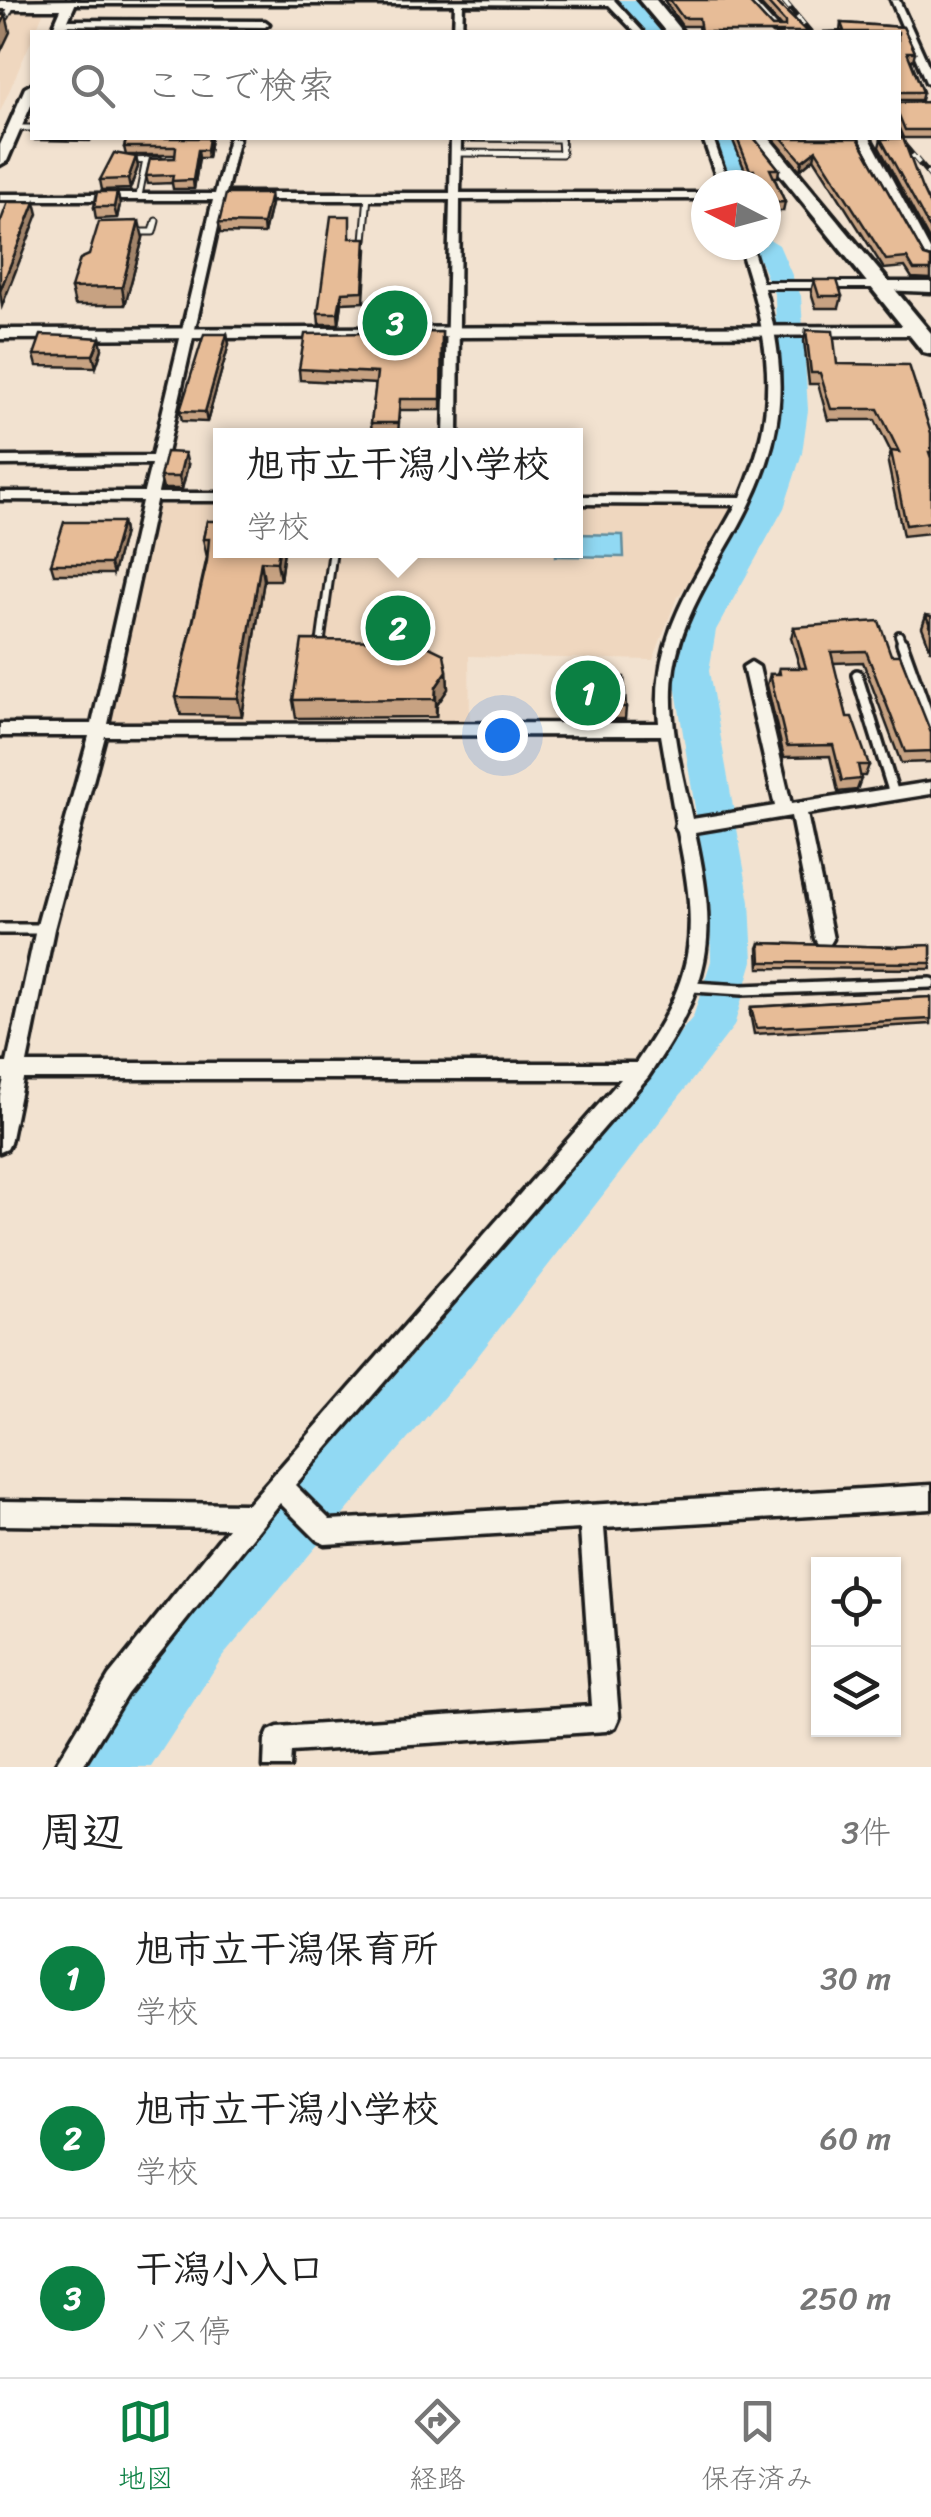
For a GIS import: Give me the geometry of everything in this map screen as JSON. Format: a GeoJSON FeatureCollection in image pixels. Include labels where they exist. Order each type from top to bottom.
{"type":"FeatureCollection","features":[{"type":"Feature","properties":{"kind":"highway"},"geometry":{"type":"LineString","coordinates":[[647,0],[672,30]]}},
{"type":"Feature","properties":{"kind":"highway"},"geometry":{"type":"LineString","coordinates":[[762,140],[924,338]]}},
{"type":"Feature","properties":{"kind":"street"},"geometry":{"type":"LineString","coordinates":[[747,0],[775,30]]}},
{"type":"Feature","properties":{"kind":"street"},"geometry":{"type":"LineString","coordinates":[[895,0],[931,82]]}},
{"type":"Feature","properties":{"kind":"street"},"geometry":{"type":"LineString","coordinates":[[70,2],[59,28],[264,28],[271,1]]}},
{"type":"Feature","properties":{"kind":"street"},"geometry":{"type":"LineString","coordinates":[[458,1],[458,30]]}},
{"type":"Feature","properties":{"kind":"street"},"geometry":{"type":"LineString","coordinates":[[6,6],[70,2],[610,1],[636,30]]}},
{"type":"Feature","properties":{"kind":"street"},"geometry":{"type":"LineString","coordinates":[[0,160],[30,96]]}},
{"type":"Feature","properties":{"kind":"street"},"geometry":{"type":"LineString","coordinates":[[0,1144],[8,1071],[99,730],[186,333],[234,140]]}},
{"type":"Feature","properties":{"kind":"street"},"geometry":{"type":"LineString","coordinates":[[451,428],[456,140]]}},
{"type":"Feature","properties":{"kind":"street"},"geometry":{"type":"LineString","coordinates":[[709,140],[719,170]]}},
{"type":"Feature","properties":{"kind":"street"},"geometry":{"type":"LineString","coordinates":[[866,140],[931,263]]}},
{"type":"Feature","properties":{"kind":"street"},"geometry":{"type":"LineString","coordinates":[[0,197],[691,196]]}},
{"type":"Feature","properties":{"kind":"street"},"geometry":{"type":"LineString","coordinates":[[66,1767],[118,1685],[253,1516],[285,1491],[642,1071],[701,988],[702,912],[691,826],[668,729],[666,668],[681,614],[747,501],[777,408],[773,330],[750,260]]}},
{"type":"Feature","properties":{"kind":"street"},"geometry":{"type":"LineString","coordinates":[[881,285],[931,287]]}},
{"type":"Feature","properties":{"kind":"street"},"geometry":{"type":"LineString","coordinates":[[0,334],[773,330],[924,338]]}},
{"type":"Feature","properties":{"kind":"street"},"geometry":{"type":"LineString","coordinates":[[0,461],[158,460]]}},
{"type":"Feature","properties":{"kind":"street"},"geometry":{"type":"LineString","coordinates":[[0,496],[213,496]]}},
{"type":"Feature","properties":{"kind":"street"},"geometry":{"type":"LineString","coordinates":[[583,500],[747,501]]}},
{"type":"Feature","properties":{"kind":"street"},"geometry":{"type":"LineString","coordinates":[[751,667],[824,939]]}},
{"type":"Feature","properties":{"kind":"street"},"geometry":{"type":"LineString","coordinates":[[0,730],[668,729]]}},
{"type":"Feature","properties":{"kind":"street"},"geometry":{"type":"LineString","coordinates":[[691,826],[931,788]]}},
{"type":"Feature","properties":{"kind":"street"},"geometry":{"type":"LineString","coordinates":[[8,1071],[642,1071]]}},
{"type":"Feature","properties":{"kind":"street"},"geometry":{"type":"LineString","coordinates":[[285,1491],[325,1532],[931,1497]]}},
{"type":"Feature","properties":{"kind":"street"},"geometry":{"type":"LineString","coordinates":[[0,1513],[253,1516]]}},
{"type":"Feature","properties":{"kind":"street"},"geometry":{"type":"LineString","coordinates":[[277,1767],[278,1740],[606,1718],[591,1516]]}},
{"type":"Feature","properties":{"kind":"lane"},"geometry":{"type":"LineString","coordinates":[[15,128],[30,128]]}},
{"type":"Feature","properties":{"kind":"lane"},"geometry":{"type":"LineString","coordinates":[[456,154],[562,154],[561,140]]}},
{"type":"Feature","properties":{"kind":"lane"},"geometry":{"type":"LineString","coordinates":[[128,160],[174,160]]}},
{"type":"Feature","properties":{"kind":"lane"},"geometry":{"type":"LineString","coordinates":[[139,196],[146,160]]}},
{"type":"Feature","properties":{"kind":"lane"},"geometry":{"type":"LineString","coordinates":[[364,240],[368,196]]}},
{"type":"Feature","properties":{"kind":"lane"},"geometry":{"type":"LineString","coordinates":[[116,232],[154,232],[156,221]]}},
{"type":"Feature","properties":{"kind":"lane"},"geometry":{"type":"LineString","coordinates":[[759,285],[881,285]]}},
{"type":"Feature","properties":{"kind":"lane"},"geometry":{"type":"LineString","coordinates":[[320,651],[332,558]]}},
{"type":"Feature","properties":{"kind":"lane"},"geometry":{"type":"LineString","coordinates":[[900,634],[931,724]]}},
{"type":"Feature","properties":{"kind":"lane"},"geometry":{"type":"LineString","coordinates":[[858,675],[894,794]]}},
{"type":"Feature","properties":{"kind":"lane"},"geometry":{"type":"LineString","coordinates":[[0,929],[46,929]]}},
{"type":"Feature","properties":{"kind":"lane"},"geometry":{"type":"LineString","coordinates":[[701,988],[931,983]]}},
{"type":"Feature","properties":{"kind":"shaded area"},"geometry":{"type":"Polygon","coordinates":[[[0,0],[49,0],[36,30],[30,30],[30,43],[0,112],[0,0]]]}},
{"type":"Feature","properties":{"kind":"shaded area"},"geometry":{"type":"Polygon","coordinates":[[[213,504],[213,558],[583,558],[583,504],[724,505],[734,512],[676,600],[653,660],[469,656],[470,723],[109,722],[157,505],[213,504]]]}},
{"type":"Feature","properties":{"kind":"water"},"geometry":{"type":"Polygon","coordinates":[[[583,534],[623,535],[624,557],[583,556],[583,534]]]}},
{"type":"Feature","properties":{"kind":"building"},"geometry":{"type":"Polygon","coordinates":[[[670,0],[747,0],[772,27],[785,27],[765,0],[774,0],[805,30],[701,30],[699,18],[683,18],[670,0]]]}},
{"type":"Feature","properties":{"kind":"building"},"geometry":{"type":"Polygon","coordinates":[[[841,23],[903,27],[915,52],[907,52],[923,92],[901,92],[901,30],[844,30],[841,23]]]}},
{"type":"Feature","properties":{"kind":"building"},"geometry":{"type":"Polygon","coordinates":[[[931,102],[931,130],[905,130],[901,103],[931,102]]]}},
{"type":"Feature","properties":{"kind":"building"},"geometry":{"type":"Polygon","coordinates":[[[901,138],[931,208],[931,231],[882,140],[901,138]]]}},
{"type":"Feature","properties":{"kind":"building"},"geometry":{"type":"Polygon","coordinates":[[[126,140],[209,140],[207,150],[198,150],[193,180],[172,181],[173,175],[146,176],[150,159],[175,158],[176,147],[124,147],[126,140]]]}},
{"type":"Feature","properties":{"kind":"building"},"geometry":{"type":"Polygon","coordinates":[[[738,140],[756,140],[779,169],[750,170],[738,140]]]}},
{"type":"Feature","properties":{"kind":"building"},"geometry":{"type":"Polygon","coordinates":[[[784,140],[859,140],[924,256],[931,258],[931,270],[914,270],[907,258],[886,260],[816,150],[802,161],[784,140]]]}},
{"type":"Feature","properties":{"kind":"building"},"geometry":{"type":"Polygon","coordinates":[[[114,153],[136,157],[128,179],[100,180],[114,153]]]}},
{"type":"Feature","properties":{"kind":"building"},"geometry":{"type":"Polygon","coordinates":[[[97,192],[117,192],[114,207],[94,207],[97,192]]]}},
{"type":"Feature","properties":{"kind":"building"},"geometry":{"type":"Polygon","coordinates":[[[226,194],[270,194],[263,224],[219,223],[226,194]]]}},
{"type":"Feature","properties":{"kind":"building"},"geometry":{"type":"Polygon","coordinates":[[[8,202],[35,202],[0,291],[0,223],[8,202]]]}},
{"type":"Feature","properties":{"kind":"building"},"geometry":{"type":"Polygon","coordinates":[[[331,216],[350,216],[350,238],[366,238],[363,291],[342,292],[338,313],[318,313],[331,216]]]}},
{"type":"Feature","properties":{"kind":"building"},"geometry":{"type":"Polygon","coordinates":[[[139,221],[122,287],[71,288],[80,259],[89,255],[99,222],[139,221]]]}},
{"type":"Feature","properties":{"kind":"building"},"geometry":{"type":"Polygon","coordinates":[[[814,280],[837,280],[842,296],[819,296],[814,280]]]}},
{"type":"Feature","properties":{"kind":"building"},"geometry":{"type":"Polygon","coordinates":[[[806,330],[833,331],[837,364],[909,365],[931,433],[931,522],[906,525],[891,451],[899,452],[878,409],[831,409],[820,373],[811,373],[806,330]]]}},
{"type":"Feature","properties":{"kind":"building"},"geometry":{"type":"Polygon","coordinates":[[[442,332],[441,399],[400,399],[398,423],[371,423],[377,373],[299,369],[305,334],[442,332]]]}},
{"type":"Feature","properties":{"kind":"building"},"geometry":{"type":"Polygon","coordinates":[[[204,334],[227,334],[205,412],[180,411],[204,334]]]}},
{"type":"Feature","properties":{"kind":"building"},"geometry":{"type":"Polygon","coordinates":[[[41,335],[100,338],[93,355],[34,355],[41,335]]]}},
{"type":"Feature","properties":{"kind":"building"},"geometry":{"type":"Polygon","coordinates":[[[166,452],[185,453],[179,477],[160,477],[166,452]]]}},
{"type":"Feature","properties":{"kind":"building"},"geometry":{"type":"Polygon","coordinates":[[[207,521],[213,521],[213,558],[278,558],[277,562],[261,561],[238,698],[176,697],[207,561],[209,539],[203,539],[207,521]]]}},
{"type":"Feature","properties":{"kind":"building"},"geometry":{"type":"Polygon","coordinates":[[[64,522],[122,522],[110,564],[51,564],[64,522]]]}},
{"type":"Feature","properties":{"kind":"building"},"geometry":{"type":"Polygon","coordinates":[[[879,621],[891,655],[900,655],[931,733],[931,751],[905,752],[866,651],[831,652],[847,717],[852,717],[869,765],[858,765],[861,779],[842,781],[833,745],[787,746],[770,674],[780,674],[779,668],[806,668],[794,627],[879,621]]]}},
{"type":"Feature","properties":{"kind":"building"},"geometry":{"type":"Polygon","coordinates":[[[302,640],[417,641],[444,654],[447,671],[436,687],[435,699],[293,700],[302,640]]]}},
{"type":"Feature","properties":{"kind":"building"},"geometry":{"type":"Polygon","coordinates":[[[582,677],[624,677],[626,707],[583,707],[582,677]]]}},
{"type":"Feature","properties":{"kind":"building"},"geometry":{"type":"Polygon","coordinates":[[[760,943],[931,945],[931,963],[761,962],[760,943]]]}},
{"type":"Feature","properties":{"kind":"building"},"geometry":{"type":"Polygon","coordinates":[[[931,997],[931,1019],[756,1028],[751,1007],[931,997]]]}},
{"type":"Feature","properties":{"kind":"waterway"},"geometry":{"type":"LineString","coordinates":[[627,0],[650,30]]}},
{"type":"Feature","properties":{"kind":"waterway"},"geometry":{"type":"LineString","coordinates":[[723,140],[734,170]]}},
{"type":"Feature","properties":{"kind":"waterway"},"geometry":{"type":"LineString","coordinates":[[116,1767],[203,1636],[453,1347],[712,1026],[732,961],[730,902],[691,671],[699,630],[768,508],[787,453],[793,410],[788,296],[772,260]]}},
{"type":"Feature","properties":{"kind":"railway"},"geometry":{"type":"LineString","coordinates":[[783,0],[808,30]]}},
{"type":"Feature","properties":{"kind":"railway"},"geometry":{"type":"LineString","coordinates":[[900,140],[931,177]]}},
{"type":"Feature","properties":{"kind":"place","name":"干潟小入口"},"geometry":{"type":"Point","coordinates":[395,323]}},
{"type":"Feature","properties":{"kind":"place","name":"旭市立干潟小学校"},"geometry":{"type":"Point","coordinates":[398,628]}},
{"type":"Feature","properties":{"kind":"place","name":"旭市立干潟保育所"},"geometry":{"type":"Point","coordinates":[588,693]}}]}
